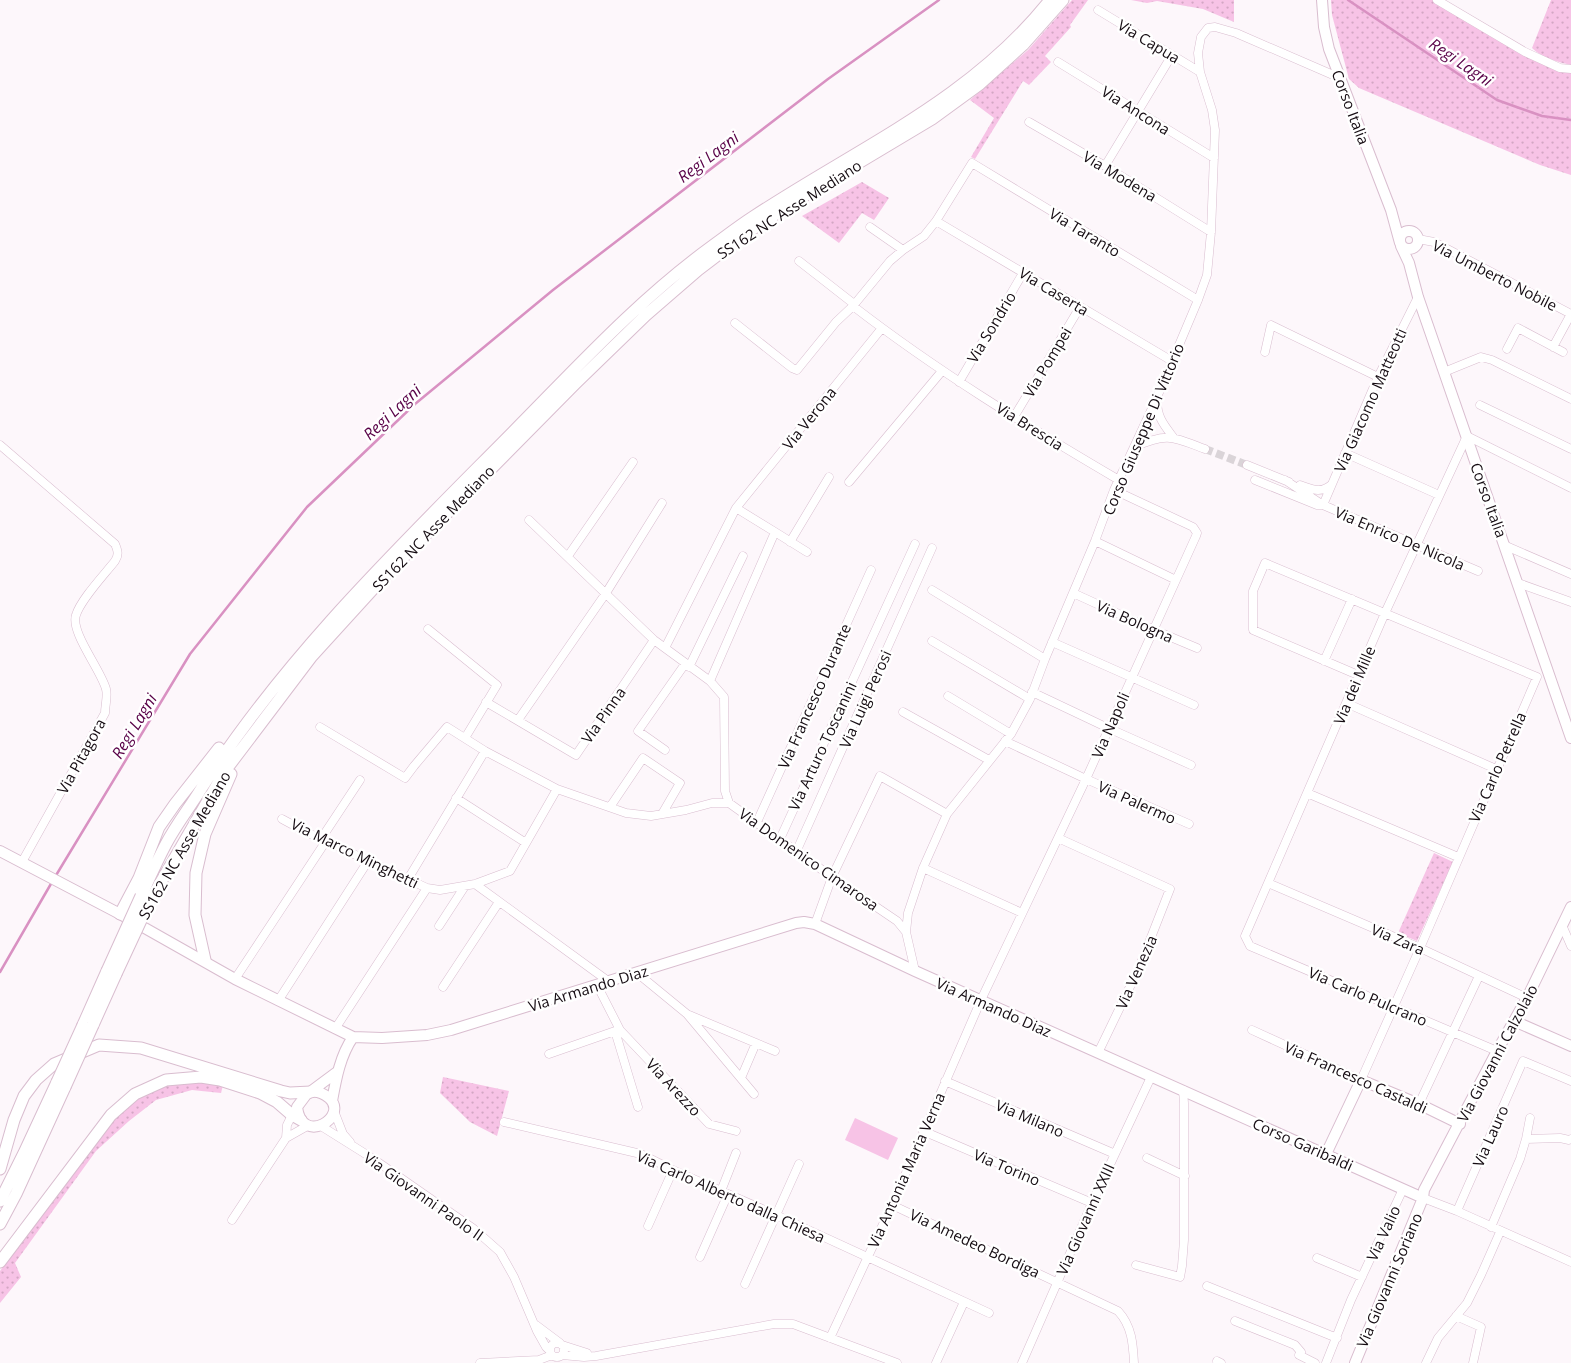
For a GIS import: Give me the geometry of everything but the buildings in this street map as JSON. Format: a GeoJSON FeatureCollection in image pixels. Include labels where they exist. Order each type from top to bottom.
{"type":"FeatureCollection","features":[{"type":"Feature","properties":{"kind":"highway","name":"SS162 NC Asse Mediano"},"geometry":{"type":"LineString","coordinates":[[0,1224],[16,1194],[61,1084],[146,898],[167,842],[256,708],[305,650],[376,572],[607,338],[656,291],[707,250],[754,216],[897,130],[950,94],[995,58],[1055,3]]}},
{"type":"Feature","properties":{"kind":"highway","name":"SS162 NC Asse Mediano"},"geometry":{"type":"LineString","coordinates":[[146,898],[225,772],[268,712],[312,656],[383,578],[575,384],[646,315],[698,270],[748,232],[955,103],[1000,67],[1028,40],[1055,3]]}},
{"type":"Feature","properties":{"kind":"highway"},"geometry":{"type":"LineString","coordinates":[[120,914],[139,878],[159,826],[224,743],[256,708]]}},
{"type":"Feature","properties":{"kind":"highway"},"geometry":{"type":"LineString","coordinates":[[204,960],[195,915],[196,873],[205,834],[228,780],[268,712]]}},
{"type":"Feature","properties":{"kind":"highway"},"geometry":{"type":"LineString","coordinates":[[0,1169],[14,1120],[24,1096],[36,1080],[54,1064],[99,1045],[141,1048],[281,1091],[290,1093],[311,1092]]}},
{"type":"Feature","properties":{"kind":"highway"},"geometry":{"type":"LineString","coordinates":[[0,1262],[111,1115],[135,1094],[166,1080],[201,1078],[220,1080],[260,1093],[300,1117]]}},
{"type":"Feature","properties":{"kind":"highway","name":"SS162 NC Asse Mediano"},"geometry":{"type":"LineString","coordinates":[[0,1201],[61,1084]]}},
{"type":"Feature","properties":{"kind":"main road","name":"Corso Italia"},"geometry":{"type":"LineString","coordinates":[[1322,0],[1322,15],[1329,49],[1392,210],[1418,297],[1506,546],[1571,738]]}},
{"type":"Feature","properties":{"kind":"main road","name":"Corso Italia"},"geometry":{"type":"LineString","coordinates":[[1392,210],[1415,239]]}},
{"type":"Feature","properties":{"kind":"main road"},"geometry":{"type":"LineString","coordinates":[[1404,232],[1415,239],[1409,250],[1401,244],[1400,237],[1404,232]]}},
{"type":"Feature","properties":{"kind":"main road"},"geometry":{"type":"LineString","coordinates":[[1409,263],[1415,239]]}},
{"type":"Feature","properties":{"kind":"main road","name":"Via Armando Diaz"},"geometry":{"type":"LineString","coordinates":[[0,851],[120,914],[235,979],[353,1037],[420,1036],[451,1030],[804,922],[815,924],[915,971],[1182,1090]]}},
{"type":"Feature","properties":{"kind":"main road","name":"Via Giovanni Calzolaio"},"geometry":{"type":"LineString","coordinates":[[1423,1198],[1424,1190],[1460,1124],[1496,1051],[1527,998],[1571,907]]}},
{"type":"Feature","properties":{"kind":"main road"},"geometry":{"type":"LineString","coordinates":[[1514,1021],[1570,1042]]}},
{"type":"Feature","properties":{"kind":"main road"},"geometry":{"type":"LineString","coordinates":[[337,1072],[306,1095],[300,1117],[321,1126],[329,1120],[333,1106],[337,1072],[353,1037]]}},
{"type":"Feature","properties":{"kind":"main road"},"geometry":{"type":"LineString","coordinates":[[1326,1154],[1361,1080]]}},
{"type":"Feature","properties":{"kind":"main road","name":"Via Francesco Castaldi"},"geometry":{"type":"LineString","coordinates":[[1361,1080],[1419,1104],[1460,1124]]}},
{"type":"Feature","properties":{"kind":"main road","name":"Corso Garibaldi"},"geometry":{"type":"LineString","coordinates":[[1182,1090],[1423,1198]]}},
{"type":"Feature","properties":{"kind":"main road"},"geometry":{"type":"LineString","coordinates":[[311,1092],[320,1092],[333,1106]]}},
{"type":"Feature","properties":{"kind":"main road","name":"Via Giovanni Soriano"},"geometry":{"type":"LineString","coordinates":[[1355,1363],[1423,1198]]}},
{"type":"Feature","properties":{"kind":"street"},"geometry":{"type":"LineString","coordinates":[[1437,0],[1525,52],[1560,68],[1571,69]]}},
{"type":"Feature","properties":{"kind":"street","name":"Via Capua"},"geometry":{"type":"LineString","coordinates":[[1098,10],[1200,72]]}},
{"type":"Feature","properties":{"kind":"street","name":"Corso Giuseppe Di Vittorio"},"geometry":{"type":"LineString","coordinates":[[906,932],[908,914],[923,868],[947,814],[1012,734],[1031,695],[1095,541],[1114,490],[1156,399],[1198,300],[1209,265],[1215,130],[1212,110],[1200,72],[1198,53],[1201,38],[1208,28],[1215,27],[1236,32],[1340,78]]}},
{"type":"Feature","properties":{"kind":"street"},"geometry":{"type":"LineString","coordinates":[[1105,166],[1172,55]]}},
{"type":"Feature","properties":{"kind":"street","name":"Via Ancona"},"geometry":{"type":"LineString","coordinates":[[1058,62],[1214,158]]}},
{"type":"Feature","properties":{"kind":"street","name":"Via Modena"},"geometry":{"type":"LineString","coordinates":[[1028,122],[1105,166],[1211,232]]}},
{"type":"Feature","properties":{"kind":"street","name":"Via Taranto"},"geometry":{"type":"LineString","coordinates":[[936,221],[972,163],[1198,300]]}},
{"type":"Feature","properties":{"kind":"street"},"geometry":{"type":"LineString","coordinates":[[735,323],[797,370],[836,322],[890,262],[903,250],[924,236],[936,221]]}},
{"type":"Feature","properties":{"kind":"street","name":"Via Caserta"},"geometry":{"type":"LineString","coordinates":[[936,221],[1172,362]]}},
{"type":"Feature","properties":{"kind":"street"},"geometry":{"type":"LineString","coordinates":[[870,227],[903,250]]}},
{"type":"Feature","properties":{"kind":"street","name":"Via Umberto Nobile"},"geometry":{"type":"LineString","coordinates":[[1415,239],[1434,242],[1571,314],[1553,347]]}},
{"type":"Feature","properties":{"kind":"street","name":"Via Brescia"},"geometry":{"type":"LineString","coordinates":[[799,261],[882,328],[942,371],[1033,430],[1119,480]]}},
{"type":"Feature","properties":{"kind":"street","name":"Via Sondrio"},"geometry":{"type":"LineString","coordinates":[[959,382],[1023,273]]}},
{"type":"Feature","properties":{"kind":"street","name":"Via Giacomo Matteotti"},"geometry":{"type":"LineString","coordinates":[[1323,504],[1378,377],[1418,297]]}},
{"type":"Feature","properties":{"kind":"street","name":"Via Pompei"},"geometry":{"type":"LineString","coordinates":[[1014,417],[1080,307]]}},
{"type":"Feature","properties":{"kind":"street"},"geometry":{"type":"LineString","coordinates":[[1265,352],[1271,325],[1378,377]]}},
{"type":"Feature","properties":{"kind":"street","name":"Via Verona"},"geometry":{"type":"LineString","coordinates":[[665,648],[736,508],[882,328]]}},
{"type":"Feature","properties":{"kind":"street"},"geometry":{"type":"LineString","coordinates":[[1506,350],[1518,328],[1563,352]]}},
{"type":"Feature","properties":{"kind":"street"},"geometry":{"type":"LineString","coordinates":[[1444,372],[1481,356],[1571,399]]}},
{"type":"Feature","properties":{"kind":"street"},"geometry":{"type":"LineString","coordinates":[[850,482],[942,371]]}},
{"type":"Feature","properties":{"kind":"street"},"geometry":{"type":"LineString","coordinates":[[1156,399],[1157,411],[1161,422],[1173,437]]}},
{"type":"Feature","properties":{"kind":"street"},"geometry":{"type":"LineString","coordinates":[[1480,405],[1571,449]]}},
{"type":"Feature","properties":{"kind":"street"},"geometry":{"type":"LineString","coordinates":[[1467,436],[1571,488]]}},
{"type":"Feature","properties":{"kind":"street","name":"Via dei Mille"},"geometry":{"type":"LineString","coordinates":[[1245,936],[1385,613],[1467,436]]}},
{"type":"Feature","properties":{"kind":"street"},"geometry":{"type":"LineString","coordinates":[[1134,447],[1154,440],[1173,437],[1205,449]]}},
{"type":"Feature","properties":{"kind":"street","name":"Via Pitagora"},"geometry":{"type":"LineString","coordinates":[[0,445],[115,544],[118,550],[118,556],[115,561],[79,607],[75,617],[76,629],[101,675],[106,691],[105,713],[22,862]]}},
{"type":"Feature","properties":{"kind":"street"},"geometry":{"type":"LineString","coordinates":[[1345,453],[1439,495]]}},
{"type":"Feature","properties":{"kind":"street"},"geometry":{"type":"LineString","coordinates":[[568,556],[633,462]]}},
{"type":"Feature","properties":{"kind":"street"},"geometry":{"type":"LineString","coordinates":[[1247,465],[1285,480]]}},
{"type":"Feature","properties":{"kind":"street"},"geometry":{"type":"LineString","coordinates":[[790,542],[829,476]]}},
{"type":"Feature","properties":{"kind":"street","name":"Via Enrico De Nicola"},"geometry":{"type":"LineString","coordinates":[[1255,480],[1317,505],[1323,504]]}},
{"type":"Feature","properties":{"kind":"street","name":"Via Enrico De Nicola"},"geometry":{"type":"LineString","coordinates":[[1285,480],[1316,491],[1324,489],[1332,483]]}},
{"type":"Feature","properties":{"kind":"street","name":"Via Enrico De Nicola"},"geometry":{"type":"LineString","coordinates":[[1285,480],[1323,504],[1478,571]]}},
{"type":"Feature","properties":{"kind":"street","name":"Via Napoli"},"geometry":{"type":"LineString","coordinates":[[981,1000],[1086,779],[1196,536],[1196,529],[1114,490]]}},
{"type":"Feature","properties":{"kind":"street"},"geometry":{"type":"LineString","coordinates":[[518,720],[606,593],[662,503]]}},
{"type":"Feature","properties":{"kind":"street"},"geometry":{"type":"LineString","coordinates":[[736,508],[807,552]]}},
{"type":"Feature","properties":{"kind":"street","name":"Via Domenico Cimarosa"},"geometry":{"type":"LineString","coordinates":[[529,520],[654,640],[710,681],[724,697],[725,791],[729,803],[897,921],[906,932]]}},
{"type":"Feature","properties":{"kind":"street"},"geometry":{"type":"LineString","coordinates":[[710,681],[775,532]]}},
{"type":"Feature","properties":{"kind":"street"},"geometry":{"type":"LineString","coordinates":[[1095,541],[1176,580]]}},
{"type":"Feature","properties":{"kind":"street","name":"Via Arturo Toscanini"},"geometry":{"type":"LineString","coordinates":[[780,838],[915,544]]}},
{"type":"Feature","properties":{"kind":"street"},"geometry":{"type":"LineString","coordinates":[[1506,546],[1571,574]]}},
{"type":"Feature","properties":{"kind":"street","name":"Via Luigi Perosi"},"geometry":{"type":"LineString","coordinates":[[797,850],[932,548]]}},
{"type":"Feature","properties":{"kind":"street"},"geometry":{"type":"LineString","coordinates":[[665,750],[638,731],[687,665],[743,556]]}},
{"type":"Feature","properties":{"kind":"street"},"geometry":{"type":"LineString","coordinates":[[1358,675],[1253,630],[1253,591],[1265,563],[1537,677],[1548,670]]}},
{"type":"Feature","properties":{"kind":"street","name":"Via Francesco Durante"},"geometry":{"type":"LineString","coordinates":[[757,822],[870,570]]}},
{"type":"Feature","properties":{"kind":"street"},"geometry":{"type":"LineString","coordinates":[[1518,583],[1571,603]]}},
{"type":"Feature","properties":{"kind":"street"},"geometry":{"type":"LineString","coordinates":[[932,590],[1045,659]]}},
{"type":"Feature","properties":{"kind":"street","name":"Via Bologna"},"geometry":{"type":"LineString","coordinates":[[1073,593],[1197,648]]}},
{"type":"Feature","properties":{"kind":"street"},"geometry":{"type":"LineString","coordinates":[[1324,660],[1352,599]]}},
{"type":"Feature","properties":{"kind":"street"},"geometry":{"type":"LineString","coordinates":[[428,629],[497,685],[465,738]]}},
{"type":"Feature","properties":{"kind":"street","name":"Via Pinna"},"geometry":{"type":"LineString","coordinates":[[486,702],[576,755],[654,640]]}},
{"type":"Feature","properties":{"kind":"street"},"geometry":{"type":"LineString","coordinates":[[932,641],[1031,695],[1192,765]]}},
{"type":"Feature","properties":{"kind":"street"},"geometry":{"type":"LineString","coordinates":[[1052,642],[1194,705]]}},
{"type":"Feature","properties":{"kind":"street","name":"Via Carlo Petrella"},"geometry":{"type":"LineString","coordinates":[[1420,948],[1537,677]]}},
{"type":"Feature","properties":{"kind":"street"},"geometry":{"type":"LineString","coordinates":[[948,696],[1012,734]]}},
{"type":"Feature","properties":{"kind":"street"},"geometry":{"type":"LineString","coordinates":[[1346,703],[1496,769]]}},
{"type":"Feature","properties":{"kind":"street"},"geometry":{"type":"LineString","coordinates":[[904,712],[989,760]]}},
{"type":"Feature","properties":{"kind":"street"},"geometry":{"type":"LineString","coordinates":[[320,726],[405,778],[447,727],[485,751],[557,789],[626,812],[651,816],[712,803],[729,803]]}},
{"type":"Feature","properties":{"kind":"street","name":"Via Palermo"},"geometry":{"type":"LineString","coordinates":[[1005,741],[1189,824]]}},
{"type":"Feature","properties":{"kind":"street"},"geometry":{"type":"LineString","coordinates":[[408,879],[485,751]]}},
{"type":"Feature","properties":{"kind":"street"},"geometry":{"type":"LineString","coordinates":[[610,807],[643,758],[680,784],[662,814]]}},
{"type":"Feature","properties":{"kind":"street"},"geometry":{"type":"LineString","coordinates":[[815,924],[832,877],[880,776],[947,814]]}},
{"type":"Feature","properties":{"kind":"street"},"geometry":{"type":"LineString","coordinates":[[235,979],[360,780]]}},
{"type":"Feature","properties":{"kind":"street","name":"Via Marco Minghetti"},"geometry":{"type":"LineString","coordinates":[[282,819],[427,888],[440,890],[475,884],[510,871],[557,789]]}},
{"type":"Feature","properties":{"kind":"street"},"geometry":{"type":"LineString","coordinates":[[1307,793],[1458,857]]}},
{"type":"Feature","properties":{"kind":"street"},"geometry":{"type":"LineString","coordinates":[[456,798],[526,844]]}},
{"type":"Feature","properties":{"kind":"street","name":"Via Venezia"},"geometry":{"type":"LineString","coordinates":[[1058,838],[1170,889],[1139,968],[1098,1053]]}},
{"type":"Feature","properties":{"kind":"street"},"geometry":{"type":"LineString","coordinates":[[278,1001],[368,861]]}},
{"type":"Feature","properties":{"kind":"street"},"geometry":{"type":"LineString","coordinates":[[923,868],[1022,913]]}},
{"type":"Feature","properties":{"kind":"street","name":"Via Zara"},"geometry":{"type":"LineString","coordinates":[[1268,883],[1420,948],[1527,998]]}},
{"type":"Feature","properties":{"kind":"street"},"geometry":{"type":"LineString","coordinates":[[475,884],[608,981]]}},
{"type":"Feature","properties":{"kind":"street"},"geometry":{"type":"LineString","coordinates":[[439,926],[465,886]]}},
{"type":"Feature","properties":{"kind":"street"},"geometry":{"type":"LineString","coordinates":[[335,1029],[427,888]]}},
{"type":"Feature","properties":{"kind":"street"},"geometry":{"type":"LineString","coordinates":[[443,987],[499,902]]}},
{"type":"Feature","properties":{"kind":"street"},"geometry":{"type":"LineString","coordinates":[[1562,925],[1571,946]]}},
{"type":"Feature","properties":{"kind":"street"},"geometry":{"type":"LineString","coordinates":[[906,932],[915,971]]}},
{"type":"Feature","properties":{"kind":"street","name":"Via Carlo Pulcrano"},"geometry":{"type":"LineString","coordinates":[[1245,936],[1250,946],[1496,1051]]}},
{"type":"Feature","properties":{"kind":"street"},"geometry":{"type":"LineString","coordinates":[[1361,1080],[1420,948]]}},
{"type":"Feature","properties":{"kind":"street"},"geometry":{"type":"LineString","coordinates":[[637,973],[687,1014],[754,1094]]}},
{"type":"Feature","properties":{"kind":"street"},"geometry":{"type":"LineString","coordinates":[[1419,1104],[1479,976]]}},
{"type":"Feature","properties":{"kind":"street","name":"Via Arezzo"},"geometry":{"type":"LineString","coordinates":[[597,985],[618,1031],[638,1107]]}},
{"type":"Feature","properties":{"kind":"street","name":"Via Antonia Maria Verna"},"geometry":{"type":"LineString","coordinates":[[830,1338],[892,1205],[981,1000]]}},
{"type":"Feature","properties":{"kind":"street"},"geometry":{"type":"LineString","coordinates":[[687,1014],[775,1051]]}},
{"type":"Feature","properties":{"kind":"street","name":"Via Francesco Castaldi"},"geometry":{"type":"LineString","coordinates":[[1252,1030],[1361,1080]]}},
{"type":"Feature","properties":{"kind":"street"},"geometry":{"type":"LineString","coordinates":[[549,1054],[618,1031]]}},
{"type":"Feature","properties":{"kind":"street","name":"Via Arezzo"},"geometry":{"type":"LineString","coordinates":[[618,1031],[709,1124],[736,1131]]}},
{"type":"Feature","properties":{"kind":"street"},"geometry":{"type":"LineString","coordinates":[[740,1078],[756,1044]]}},
{"type":"Feature","properties":{"kind":"street","name":"Via Lauro"},"geometry":{"type":"LineString","coordinates":[[1457,1210],[1523,1061],[1571,1081]]}},
{"type":"Feature","properties":{"kind":"street","name":"Via Giovanni XXIII"},"geometry":{"type":"LineString","coordinates":[[1022,1363],[1092,1203],[1151,1077]]}},
{"type":"Feature","properties":{"kind":"street","name":"Via Milano"},"geometry":{"type":"LineString","coordinates":[[945,1081],[1115,1154]]}},
{"type":"Feature","properties":{"kind":"street"},"geometry":{"type":"LineString","coordinates":[[1136,1264],[1180,1278],[1184,1240],[1185,1176],[1184,1103],[1182,1090]]}},
{"type":"Feature","properties":{"kind":"street","name":"Via Giovanni Paolo II"},"geometry":{"type":"LineString","coordinates":[[333,1106],[343,1134],[357,1149]]}},
{"type":"Feature","properties":{"kind":"street"},"geometry":{"type":"LineString","coordinates":[[286,1138],[287,1126],[300,1117]]}},
{"type":"Feature","properties":{"kind":"street"},"geometry":{"type":"LineString","coordinates":[[232,1220],[300,1117]]}},
{"type":"Feature","properties":{"kind":"street"},"geometry":{"type":"LineString","coordinates":[[1491,1227],[1520,1159],[1530,1118]]}},
{"type":"Feature","properties":{"kind":"street","name":"Via Carlo Alberto dalla Chiesa"},"geometry":{"type":"LineString","coordinates":[[504,1122],[641,1154],[990,1313]]}},
{"type":"Feature","properties":{"kind":"street","name":"Via Giovanni Paolo II"},"geometry":{"type":"LineString","coordinates":[[321,1126],[474,1229],[500,1252],[514,1277],[546,1347],[557,1356],[596,1356],[774,1324],[793,1324],[897,1363]]}},
{"type":"Feature","properties":{"kind":"street","name":"Via Torino"},"geometry":{"type":"LineString","coordinates":[[923,1131],[1092,1203]]}},
{"type":"Feature","properties":{"kind":"street"},"geometry":{"type":"LineString","coordinates":[[1526,1139],[1571,1139]]}},
{"type":"Feature","properties":{"kind":"street"},"geometry":{"type":"LineString","coordinates":[[700,1257],[724,1193],[736,1153]]}},
{"type":"Feature","properties":{"kind":"street"},"geometry":{"type":"LineString","coordinates":[[1147,1158],[1185,1176]]}},
{"type":"Feature","properties":{"kind":"street"},"geometry":{"type":"LineString","coordinates":[[745,1284],[799,1164]]}},
{"type":"Feature","properties":{"kind":"street"},"geometry":{"type":"LineString","coordinates":[[648,1226],[673,1170]]}},
{"type":"Feature","properties":{"kind":"street","name":"Via Valio"},"geometry":{"type":"LineString","coordinates":[[1326,1363],[1362,1277],[1403,1189]]}},
{"type":"Feature","properties":{"kind":"street"},"geometry":{"type":"LineString","coordinates":[[1423,1198],[1457,1210],[1500,1232],[1571,1262]]}},
{"type":"Feature","properties":{"kind":"street","name":"Via Amedeo Bordiga"},"geometry":{"type":"LineString","coordinates":[[892,1205],[1118,1311],[1126,1319],[1133,1344],[1134,1363]]}},
{"type":"Feature","properties":{"kind":"street"},"geometry":{"type":"LineString","coordinates":[[1426,1363],[1438,1338],[1467,1303],[1500,1232]]}},
{"type":"Feature","properties":{"kind":"street","name":"Via Valio"},"geometry":{"type":"LineString","coordinates":[[1317,1258],[1362,1277]]}},
{"type":"Feature","properties":{"kind":"street"},"geometry":{"type":"LineString","coordinates":[[1207,1286],[1337,1338]]}},
{"type":"Feature","properties":{"kind":"street"},"geometry":{"type":"LineString","coordinates":[[936,1363],[964,1302]]}},
{"type":"Feature","properties":{"kind":"street"},"geometry":{"type":"LineString","coordinates":[[1456,1316],[1481,1326],[1473,1363]]}},
{"type":"Feature","properties":{"kind":"street"},"geometry":{"type":"LineString","coordinates":[[1235,1320],[1295,1345],[1301,1352],[1299,1356],[1315,1363]]}},
{"type":"Feature","properties":{"kind":"street","name":"Via Giovanni Paolo II"},"geometry":{"type":"LineString","coordinates":[[533,1322],[561,1344],[596,1356]]}},
{"type":"Feature","properties":{"kind":"street"},"geometry":{"type":"LineString","coordinates":[[480,1363],[539,1360],[557,1356],[564,1351],[561,1344],[555,1343],[551,1345],[557,1356]]}},
{"type":"Feature","properties":{"kind":"shaded area"},"geometry":{"type":"Polygon","coordinates":[[[1072,0],[1088,0],[1070,25],[1071,27],[1045,56],[1051,62],[1029,85],[1023,81],[975,159],[971,157],[994,118],[970,100],[1028,50],[1072,0]]]}},
{"type":"Feature","properties":{"kind":"shaded area"},"geometry":{"type":"Polygon","coordinates":[[[1131,0],[1234,0],[1234,22],[1203,9],[1157,1],[1147,3],[1131,0]]]}},
{"type":"Feature","properties":{"kind":"shaded area"},"geometry":{"type":"Polygon","coordinates":[[[1331,0],[1435,0],[1472,22],[1571,72],[1571,175],[1540,165],[1359,88],[1349,79],[1332,15],[1331,0]]]}},
{"type":"Feature","properties":{"kind":"shaded area"},"geometry":{"type":"Polygon","coordinates":[[[1551,0],[1571,0],[1571,65],[1545,57],[1532,48],[1551,0]]]}},
{"type":"Feature","properties":{"kind":"shaded area"},"geometry":{"type":"Polygon","coordinates":[[[862,182],[889,198],[874,220],[862,213],[839,243],[802,216],[862,182]]]}},
{"type":"Feature","properties":{"kind":"shaded area"},"geometry":{"type":"Polygon","coordinates":[[[1434,853],[1453,862],[1417,941],[1398,933],[1434,853]]]}},
{"type":"Feature","properties":{"kind":"shaded area"},"geometry":{"type":"Polygon","coordinates":[[[443,1077],[509,1091],[497,1136],[470,1122],[440,1093],[443,1077]]]}},
{"type":"Feature","properties":{"kind":"shaded area"},"geometry":{"type":"Polygon","coordinates":[[[200,1081],[223,1085],[221,1093],[192,1090],[156,1100],[96,1151],[15,1263],[21,1277],[0,1303],[0,1271],[113,1119],[132,1102],[152,1090],[162,1086],[200,1081]]]}},
{"type":"Feature","properties":{"kind":"shaded area"},"geometry":{"type":"Polygon","coordinates":[[[855,1118],[898,1138],[888,1160],[845,1140],[855,1118]]]}},
{"type":"Feature","properties":{"kind":"waterway","name":"Regi Lagni"},"geometry":{"type":"LineString","coordinates":[[55,877],[190,654],[307,507],[415,404],[553,290],[828,79],[939,0]]}},
{"type":"Feature","properties":{"kind":"waterway","name":"Regi Lagni"},"geometry":{"type":"LineString","coordinates":[[1348,0],[1497,100],[1542,116],[1571,120]]}},
{"type":"Feature","properties":{"kind":"waterway","name":"Regi Lagni"},"geometry":{"type":"LineString","coordinates":[[0,972],[52,882]]}},
{"type":"Feature","properties":{"kind":"tunnel"},"geometry":{"type":"LineString","coordinates":[[1205,449],[1247,465]]}}]}
